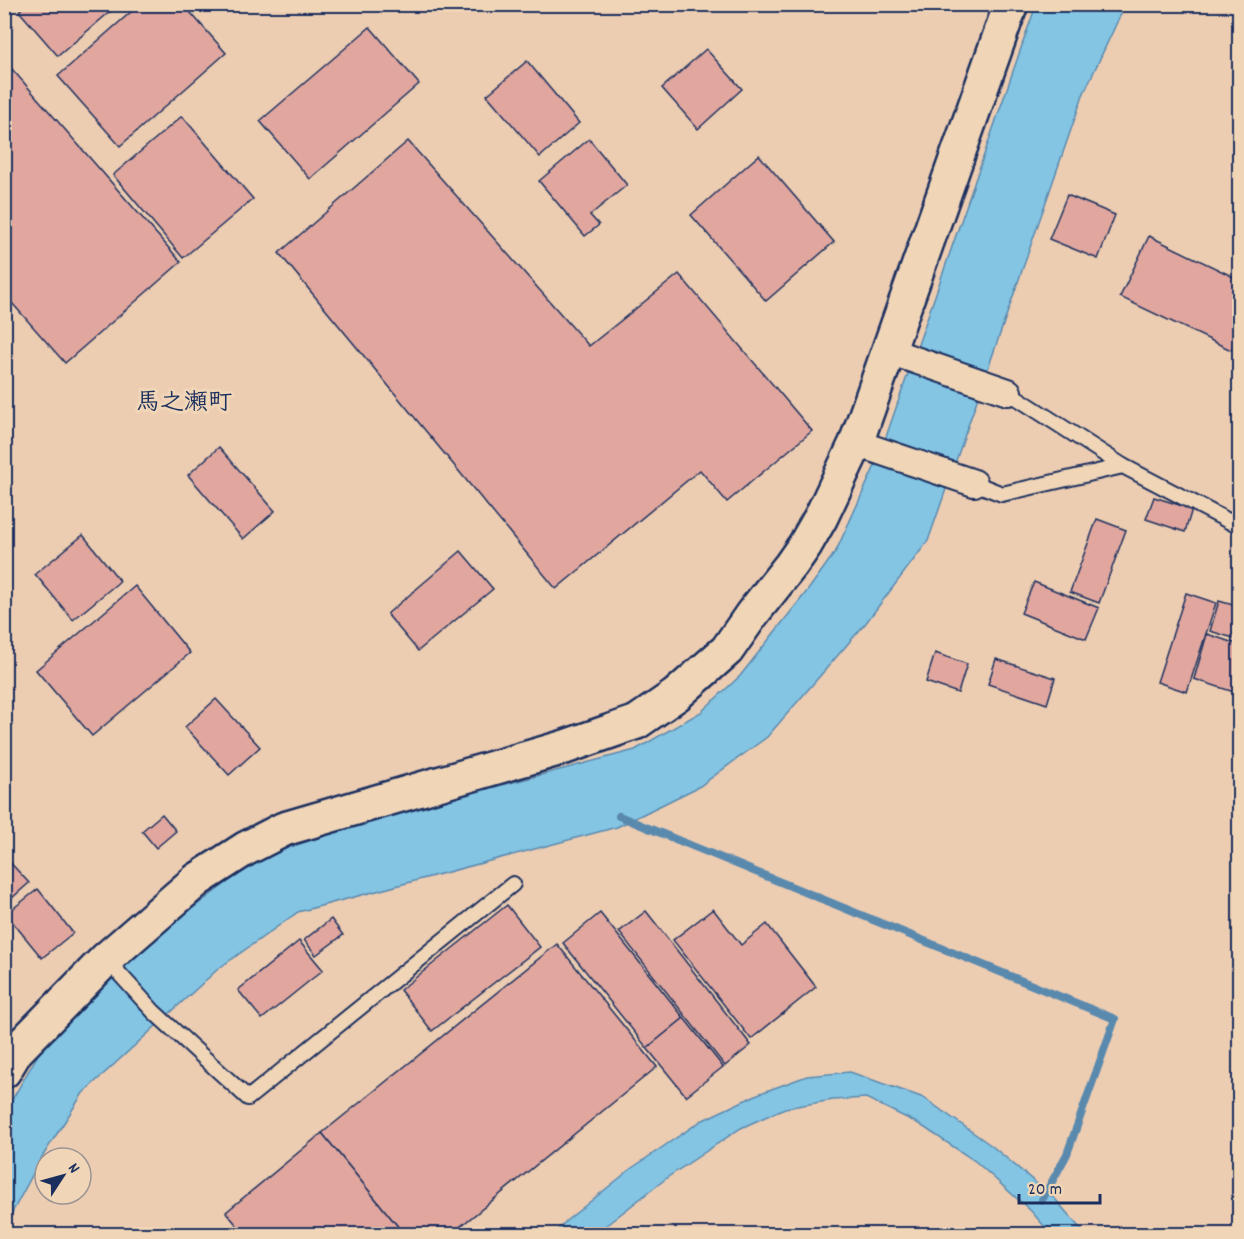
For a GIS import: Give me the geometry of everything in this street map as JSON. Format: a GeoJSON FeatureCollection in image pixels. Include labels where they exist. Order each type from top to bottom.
{"type":"FeatureCollection","features":[{"type":"Feature","properties":{"kind":"street"},"geometry":{"type":"LineString","coordinates":[[4,1071],[16,1051],[197,880],[245,849],[284,829],[565,747],[637,722],[676,695],[726,650],[791,566],[821,517],[856,443],[1011,4]]}},
{"type":"Feature","properties":{"kind":"street"},"geometry":{"type":"LineString","coordinates":[[889,351],[1008,392]]}},
{"type":"Feature","properties":{"kind":"street"},"geometry":{"type":"LineString","coordinates":[[856,443],[975,483]]}},
{"type":"Feature","properties":{"kind":"lane"},"geometry":{"type":"LineString","coordinates":[[1008,392],[1123,466],[1239,527]]}},
{"type":"Feature","properties":{"kind":"lane"},"geometry":{"type":"LineString","coordinates":[[975,483],[1002,494],[1123,466]]}},
{"type":"Feature","properties":{"kind":"lane"},"geometry":{"type":"LineString","coordinates":[[110,964],[154,1012],[248,1098],[513,884]]}},
{"type":"Feature","properties":{"kind":"water"},"geometry":{"type":"Polygon","coordinates":[[[1036,5],[1125,5],[1083,95],[928,541],[865,624],[767,737],[700,786],[617,827],[298,912],[218,969],[83,1093],[49,1146],[33,1146],[33,1174],[5,1226],[5,1112],[43,1046],[104,985],[165,929],[261,857],[374,819],[635,750],[701,712],[740,676],[836,551],[879,457],[1036,5]]]}},
{"type":"Feature","properties":{"kind":"water"},"geometry":{"type":"Polygon","coordinates":[[[850,1072],[924,1098],[992,1146],[1056,1200],[1085,1234],[1051,1234],[1031,1211],[975,1161],[919,1124],[866,1098],[833,1100],[785,1108],[741,1128],[668,1177],[595,1234],[554,1234],[566,1221],[632,1168],[701,1121],[758,1094],[807,1076],[850,1072]]]}},
{"type":"Feature","properties":{"kind":"building"},"geometry":{"type":"Polygon","coordinates":[[[26,4],[119,4],[58,56],[19,11],[26,4]]]}},
{"type":"Feature","properties":{"kind":"building"},"geometry":{"type":"Polygon","coordinates":[[[140,4],[183,4],[226,53],[120,146],[58,76],[140,4]]]}},
{"type":"Feature","properties":{"kind":"building"},"geometry":{"type":"Polygon","coordinates":[[[370,27],[419,84],[310,179],[260,121],[370,27]]]}},
{"type":"Feature","properties":{"kind":"building"},"geometry":{"type":"Polygon","coordinates":[[[706,49],[742,89],[698,129],[662,88],[706,49]]]}},
{"type":"Feature","properties":{"kind":"building"},"geometry":{"type":"Polygon","coordinates":[[[4,60],[181,262],[65,363],[4,294],[4,60]]]}},
{"type":"Feature","properties":{"kind":"building"},"geometry":{"type":"Polygon","coordinates":[[[527,61],[579,123],[540,157],[487,95],[527,61]]]}},
{"type":"Feature","properties":{"kind":"building"},"geometry":{"type":"Polygon","coordinates":[[[182,116],[253,199],[183,258],[113,175],[182,116]]]}},
{"type":"Feature","properties":{"kind":"building"},"geometry":{"type":"Polygon","coordinates":[[[589,139],[627,185],[590,215],[599,225],[585,236],[539,181],[589,139]]]}},
{"type":"Feature","properties":{"kind":"building"},"geometry":{"type":"Polygon","coordinates":[[[408,141],[589,346],[679,274],[812,431],[727,502],[700,470],[556,589],[279,253],[408,141]]]}},
{"type":"Feature","properties":{"kind":"building"},"geometry":{"type":"Polygon","coordinates":[[[759,155],[834,242],[766,301],[691,215],[759,155]]]}},
{"type":"Feature","properties":{"kind":"building"},"geometry":{"type":"Polygon","coordinates":[[[1067,195],[1115,215],[1098,259],[1049,239],[1067,195]]]}},
{"type":"Feature","properties":{"kind":"building"},"geometry":{"type":"Polygon","coordinates":[[[1149,236],[1240,280],[1240,333],[1231,350],[1120,297],[1149,236]]]}},
{"type":"Feature","properties":{"kind":"building"},"geometry":{"type":"Polygon","coordinates":[[[219,447],[275,511],[243,539],[188,475],[219,447]]]}},
{"type":"Feature","properties":{"kind":"building"},"geometry":{"type":"Polygon","coordinates":[[[1154,497],[1192,509],[1185,532],[1146,519],[1154,497]]]}},
{"type":"Feature","properties":{"kind":"building"},"geometry":{"type":"Polygon","coordinates":[[[1097,519],[1126,530],[1099,603],[1070,592],[1097,519]]]}},
{"type":"Feature","properties":{"kind":"building"},"geometry":{"type":"Polygon","coordinates":[[[83,535],[120,581],[73,620],[35,574],[83,535]]]}},
{"type":"Feature","properties":{"kind":"building"},"geometry":{"type":"Polygon","coordinates":[[[461,551],[493,589],[418,651],[387,614],[461,551]]]}},
{"type":"Feature","properties":{"kind":"building"},"geometry":{"type":"Polygon","coordinates":[[[1034,582],[1099,608],[1086,639],[1021,613],[1034,582]]]}},
{"type":"Feature","properties":{"kind":"building"},"geometry":{"type":"Polygon","coordinates":[[[135,586],[190,653],[92,736],[36,670],[135,586]]]}},
{"type":"Feature","properties":{"kind":"building"},"geometry":{"type":"Polygon","coordinates":[[[1186,593],[1216,603],[1187,692],[1157,682],[1186,593]]]}},
{"type":"Feature","properties":{"kind":"building"},"geometry":{"type":"Polygon","coordinates":[[[1219,601],[1240,607],[1240,640],[1210,631],[1219,601]]]}},
{"type":"Feature","properties":{"kind":"building"},"geometry":{"type":"Polygon","coordinates":[[[1207,634],[1240,645],[1240,694],[1194,679],[1207,634]]]}},
{"type":"Feature","properties":{"kind":"building"},"geometry":{"type":"Polygon","coordinates":[[[935,653],[967,664],[958,693],[926,682],[935,653]]]}},
{"type":"Feature","properties":{"kind":"building"},"geometry":{"type":"Polygon","coordinates":[[[996,659],[1055,678],[1047,704],[988,684],[996,659]]]}},
{"type":"Feature","properties":{"kind":"building"},"geometry":{"type":"Polygon","coordinates":[[[216,699],[260,747],[229,775],[185,727],[216,699]]]}},
{"type":"Feature","properties":{"kind":"building"},"geometry":{"type":"Polygon","coordinates":[[[162,814],[176,831],[156,848],[142,831],[162,814]]]}},
{"type":"Feature","properties":{"kind":"building"},"geometry":{"type":"Polygon","coordinates":[[[6,858],[29,883],[4,905],[4,859],[6,858]]]}},
{"type":"Feature","properties":{"kind":"building"},"geometry":{"type":"Polygon","coordinates":[[[38,889],[73,933],[42,958],[6,914],[38,889]]]}},
{"type":"Feature","properties":{"kind":"building"},"geometry":{"type":"Polygon","coordinates":[[[507,905],[540,947],[432,1031],[400,990],[507,905]]]}},
{"type":"Feature","properties":{"kind":"building"},"geometry":{"type":"Polygon","coordinates":[[[713,909],[741,945],[767,924],[816,987],[751,1039],[673,940],[713,909]]]}},
{"type":"Feature","properties":{"kind":"building"},"geometry":{"type":"Polygon","coordinates":[[[646,911],[751,1045],[725,1066],[619,932],[646,911]]]}},
{"type":"Feature","properties":{"kind":"building"},"geometry":{"type":"Polygon","coordinates":[[[600,913],[684,1018],[647,1048],[563,943],[600,913]]]}},
{"type":"Feature","properties":{"kind":"building"},"geometry":{"type":"Polygon","coordinates":[[[331,919],[343,935],[316,955],[304,940],[331,919]]]}},
{"type":"Feature","properties":{"kind":"building"},"geometry":{"type":"Polygon","coordinates":[[[299,941],[323,970],[262,1019],[238,990],[299,941]]]}},
{"type":"Feature","properties":{"kind":"building"},"geometry":{"type":"Polygon","coordinates":[[[557,944],[657,1067],[451,1234],[404,1234],[322,1133],[557,944]]]}},
{"type":"Feature","properties":{"kind":"building"},"geometry":{"type":"Polygon","coordinates":[[[684,1018],[723,1067],[686,1096],[647,1048],[684,1018]]]}},
{"type":"Feature","properties":{"kind":"building"},"geometry":{"type":"Polygon","coordinates":[[[322,1133],[404,1234],[244,1234],[226,1212],[322,1133]]]}},
{"type":"Feature","properties":{"kind":"waterway"},"geometry":{"type":"LineString","coordinates":[[619,816],[1115,1019],[1067,1154],[1042,1200]]}},
{"type":"Feature","properties":{"kind":"district","name":"馬之瀬町"},"geometry":{"type":"Point","coordinates":[184,404]}}]}
